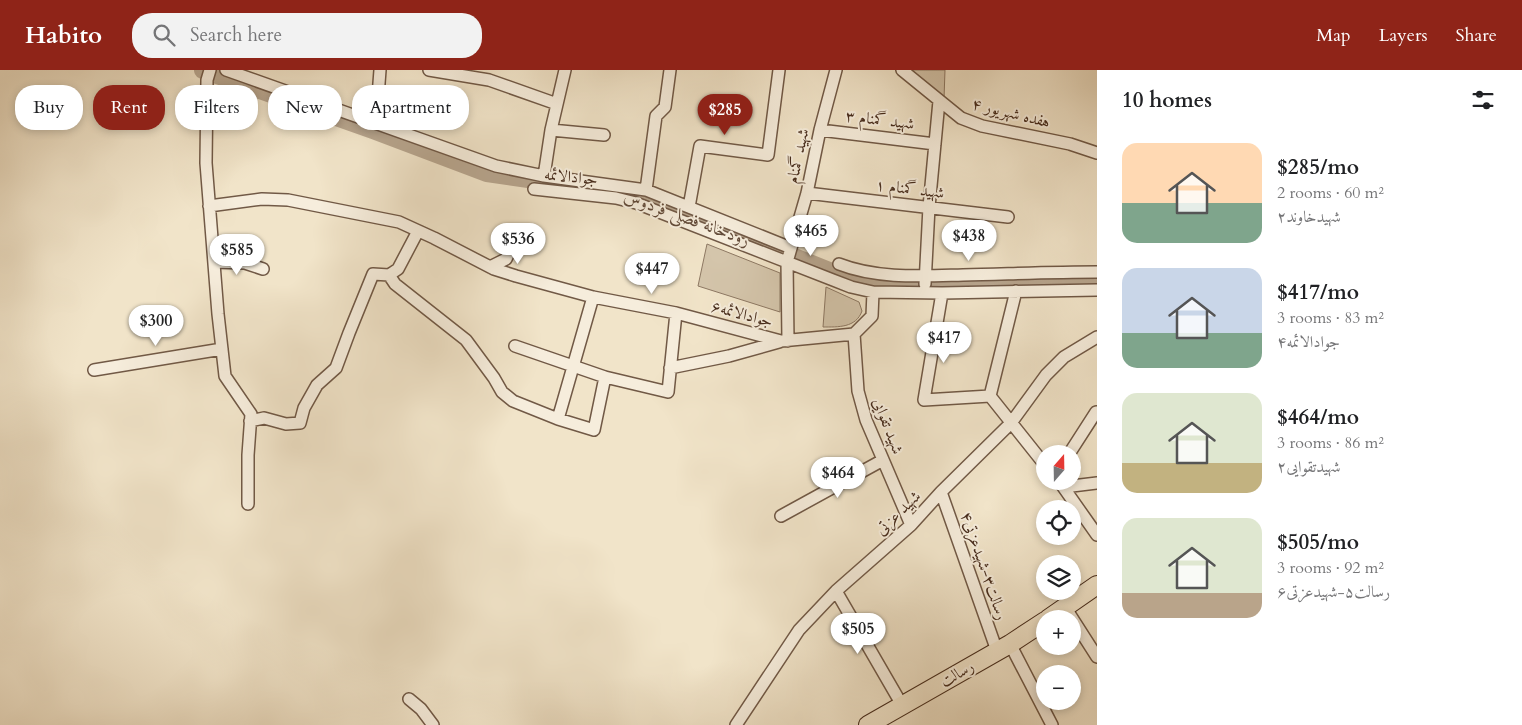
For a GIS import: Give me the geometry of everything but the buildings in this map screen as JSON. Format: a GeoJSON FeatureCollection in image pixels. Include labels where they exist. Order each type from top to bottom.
{"type":"FeatureCollection","features":[{"type":"Feature","properties":{"kind":"main road","name":"رسالت"},"geometry":{"type":"LineString","coordinates":[[1061,610],[1097,585]]}},
{"type":"Feature","properties":{"kind":"main road","name":"رسالت"},"geometry":{"type":"LineString","coordinates":[[868,725],[1004,648],[1036,627]]}},
{"type":"Feature","properties":{"kind":"street","name":"جوادالائمه"},"geometry":{"type":"LineString","coordinates":[[226,70],[352,114]]}},
{"type":"Feature","properties":{"kind":"street"},"geometry":{"type":"LineString","coordinates":[[379,85],[380,70]]}},
{"type":"Feature","properties":{"kind":"street"},"geometry":{"type":"LineString","coordinates":[[429,70],[490,75],[557,104]]}},
{"type":"Feature","properties":{"kind":"street"},"geometry":{"type":"LineString","coordinates":[[544,176],[551,130],[565,70]]}},
{"type":"Feature","properties":{"kind":"street"},"geometry":{"type":"LineString","coordinates":[[646,190],[656,116],[665,108],[670,70]]}},
{"type":"Feature","properties":{"kind":"street"},"geometry":{"type":"LineString","coordinates":[[690,207],[700,146],[768,156],[779,70]]}},
{"type":"Feature","properties":{"kind":"street","name":"شهید گمنام"},"geometry":{"type":"LineString","coordinates":[[784,341],[787,262],[807,193],[820,130],[836,70]]}},
{"type":"Feature","properties":{"kind":"street","name":"هفده شهریور ۴"},"geometry":{"type":"LineString","coordinates":[[902,70],[961,118],[982,126],[1070,144],[1097,153]]}},
{"type":"Feature","properties":{"kind":"street"},"geometry":{"type":"LineString","coordinates":[[209,75],[206,163],[214,262],[225,376],[251,414],[248,504]]}},
{"type":"Feature","properties":{"kind":"street"},"geometry":{"type":"LineString","coordinates":[[924,293],[929,207],[940,101]]}},
{"type":"Feature","properties":{"kind":"street","name":"جوادالائمه"},"geometry":{"type":"LineString","coordinates":[[396,130],[496,166],[544,176],[646,190],[791,248]]}},
{"type":"Feature","properties":{"kind":"street"},"geometry":{"type":"LineString","coordinates":[[551,130],[604,134]]}},
{"type":"Feature","properties":{"kind":"street","name":"شهید گمنام ۳"},"geometry":{"type":"LineString","coordinates":[[820,130],[935,144]]}},
{"type":"Feature","properties":{"kind":"street","name":"جوادالائمه"},"geometry":{"type":"LineString","coordinates":[[534,189],[616,198],[636,203],[851,287],[873,292],[942,293],[1097,290]]}},
{"type":"Feature","properties":{"kind":"street","name":"شهید گمنام ۱"},"geometry":{"type":"LineString","coordinates":[[807,193],[1008,218]]}},
{"type":"Feature","properties":{"kind":"street","name":"جوادالائمه۶"},"geometry":{"type":"LineString","coordinates":[[210,206],[262,199],[288,200],[399,222],[490,266],[516,276],[593,297],[676,313],[784,341],[854,334]]}},
{"type":"Feature","properties":{"kind":"street"},"geometry":{"type":"LineString","coordinates":[[250,421],[264,418],[286,424],[300,423],[304,408],[316,385],[336,368],[373,274],[389,275],[398,269],[418,231]]}},
{"type":"Feature","properties":{"kind":"street"},"geometry":{"type":"LineString","coordinates":[[490,266],[506,259],[517,235]]}},
{"type":"Feature","properties":{"kind":"street"},"geometry":{"type":"LineString","coordinates":[[214,262],[245,263],[264,269]]}},
{"type":"Feature","properties":{"kind":"street"},"geometry":{"type":"LineString","coordinates":[[839,264],[854,270],[867,272],[926,276],[1097,272]]}},
{"type":"Feature","properties":{"kind":"street"},"geometry":{"type":"LineString","coordinates":[[389,275],[395,284],[466,340],[502,392],[513,401],[558,419],[594,430],[605,377]]}},
{"type":"Feature","properties":{"kind":"street"},"geometry":{"type":"LineString","coordinates":[[854,334],[872,316],[873,292]]}},
{"type":"Feature","properties":{"kind":"street"},"geometry":{"type":"LineString","coordinates":[[990,396],[1016,292]]}},
{"type":"Feature","properties":{"kind":"street"},"geometry":{"type":"LineString","coordinates":[[942,293],[924,400],[990,396]]}},
{"type":"Feature","properties":{"kind":"street"},"geometry":{"type":"LineString","coordinates":[[558,419],[593,297]]}},
{"type":"Feature","properties":{"kind":"street"},"geometry":{"type":"LineString","coordinates":[[514,346],[605,377],[668,392],[676,313]]}},
{"type":"Feature","properties":{"kind":"street","name":"شهید تقوایی"},"geometry":{"type":"LineString","coordinates":[[854,334],[858,391],[866,420],[911,525]]}},
{"type":"Feature","properties":{"kind":"street","name":"شهید عزتی"},"geometry":{"type":"LineString","coordinates":[[736,725],[799,630],[836,591],[911,525],[941,492],[1011,423],[1046,375],[1064,357],[1097,338]]}},
{"type":"Feature","properties":{"kind":"street"},"geometry":{"type":"LineString","coordinates":[[670,368],[728,356],[784,341]]}},
{"type":"Feature","properties":{"kind":"street"},"geometry":{"type":"LineString","coordinates":[[94,370],[222,349]]}},
{"type":"Feature","properties":{"kind":"street"},"geometry":{"type":"LineString","coordinates":[[990,396],[1036,454]]}},
{"type":"Feature","properties":{"kind":"street"},"geometry":{"type":"LineString","coordinates":[[1076,445],[1096,412]]}},
{"type":"Feature","properties":{"kind":"street"},"geometry":{"type":"LineString","coordinates":[[781,516],[883,460]]}},
{"type":"Feature","properties":{"kind":"street"},"geometry":{"type":"LineString","coordinates":[[1081,483],[1097,483]]}},
{"type":"Feature","properties":{"kind":"street"},"geometry":{"type":"LineString","coordinates":[[1065,490],[1097,535]]}},
{"type":"Feature","properties":{"kind":"street","name":"رسالت۳-شهیدعزتی۴"},"geometry":{"type":"LineString","coordinates":[[941,492],[1004,648],[1052,725]]}},
{"type":"Feature","properties":{"kind":"street"},"geometry":{"type":"LineString","coordinates":[[836,591],[902,706]]}},
{"type":"Feature","properties":{"kind":"street"},"geometry":{"type":"LineString","coordinates":[[1065,607],[1097,657]]}},
{"type":"Feature","properties":{"kind":"street"},"geometry":{"type":"LineString","coordinates":[[409,699],[421,709],[433,725]]}},
{"type":"Feature","properties":{"kind":"shaded area"},"geometry":{"type":"Polygon","coordinates":[[[905,70],[945,70],[944,99],[905,70]]]}},
{"type":"Feature","properties":{"kind":"shaded area"},"geometry":{"type":"Polygon","coordinates":[[[707,244],[780,273],[780,312],[698,286],[707,244]]]}},
{"type":"Feature","properties":{"kind":"shaded area"},"geometry":{"type":"Polygon","coordinates":[[[826,287],[859,302],[862,311],[855,321],[846,325],[823,327],[826,287]]]}},
{"type":"Feature","properties":{"kind":"waterway","name":"رودخانه فصلی فردوس"},"geometry":{"type":"LineString","coordinates":[[203,70],[373,130],[487,173],[632,194],[852,280],[920,284],[1094,281]]}}]}
